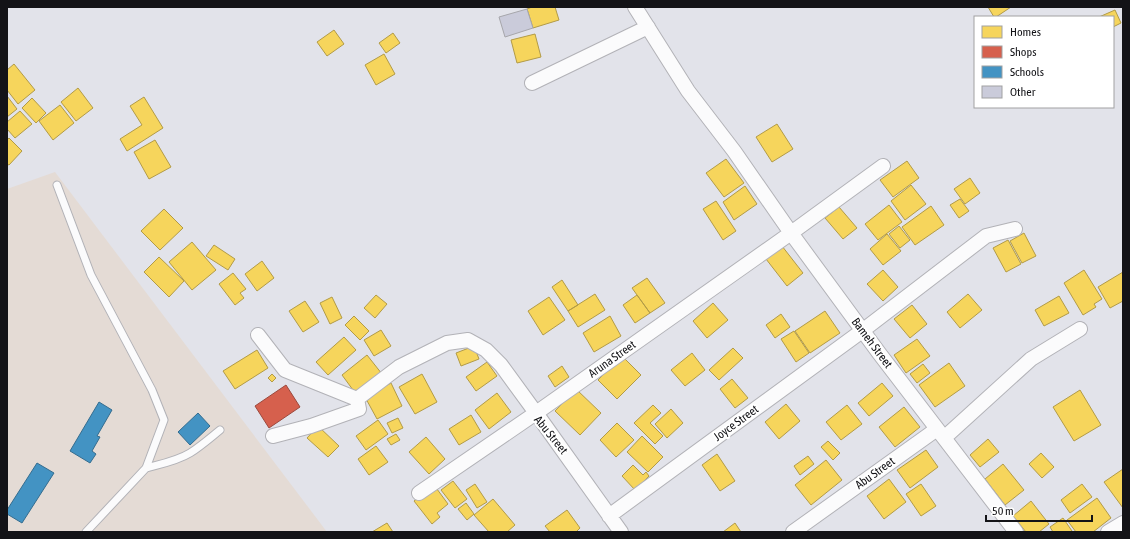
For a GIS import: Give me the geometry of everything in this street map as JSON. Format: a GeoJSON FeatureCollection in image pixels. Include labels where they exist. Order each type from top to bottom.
{"type":"FeatureCollection","features":[{"type":"Feature","properties":{"kind":"street","name":"Bameh Street"},"geometry":{"type":"LineString","coordinates":[[635,7],[688,91],[734,151],[862,331],[941,433],[1010,530]]}},
{"type":"Feature","properties":{"kind":"street"},"geometry":{"type":"LineString","coordinates":[[532,83],[648,27]]}},
{"type":"Feature","properties":{"kind":"street","name":"Aruna Street"},"geometry":{"type":"LineString","coordinates":[[536,412],[791,233],[883,166]]}},
{"type":"Feature","properties":{"kind":"street","name":"Joyce Street"},"geometry":{"type":"LineString","coordinates":[[609,516],[862,331],[986,236],[1015,229]]}},
{"type":"Feature","properties":{"kind":"street","name":"Abu Street"},"geometry":{"type":"LineString","coordinates":[[793,532],[941,433],[1031,359],[1080,330]]}},
{"type":"Feature","properties":{"kind":"street"},"geometry":{"type":"LineString","coordinates":[[258,335],[285,370],[358,404]]}},
{"type":"Feature","properties":{"kind":"street"},"geometry":{"type":"LineString","coordinates":[[273,436],[311,426],[358,404],[399,367],[447,343],[468,340],[486,350],[501,365],[536,412]]}},
{"type":"Feature","properties":{"kind":"street","name":"Abu Street"},"geometry":{"type":"LineString","coordinates":[[419,493],[536,412],[621,532]]}},
{"type":"Feature","properties":{"kind":"street"},"geometry":{"type":"LineString","coordinates":[[1108,532],[1123,523]]}},
{"type":"Feature","properties":{"kind":"lane"},"geometry":{"type":"LineString","coordinates":[[57,185],[91,275],[152,390],[164,420],[146,468],[86,532]]}},
{"type":"Feature","properties":{"kind":"lane"},"geometry":{"type":"LineString","coordinates":[[146,468],[189,454],[220,430]]}},
{"type":"Feature","properties":{"kind":"shaded area"},"geometry":{"type":"Polygon","coordinates":[[[55,172],[327,532],[7,532],[7,189],[55,172]]]}},
{"type":"Feature","properties":{"kind":"building: Homes"},"geometry":{"type":"Polygon","coordinates":[[[532,7],[555,7],[559,20],[533,28],[527,9],[532,7]]]}},
{"type":"Feature","properties":{"kind":"building: Homes"},"geometry":{"type":"Polygon","coordinates":[[[988,7],[1011,7],[998,16],[993,16],[988,7]]]}},
{"type":"Feature","properties":{"kind":"building: Homes"},"geometry":{"type":"Polygon","coordinates":[[[1115,10],[1121,23],[1114,26],[1114,16],[1101,16],[1115,10]]]}},
{"type":"Feature","properties":{"kind":"building: Homes"},"geometry":{"type":"Polygon","coordinates":[[[334,30],[344,44],[327,56],[317,42],[334,30]]]}},
{"type":"Feature","properties":{"kind":"building: Homes"},"geometry":{"type":"Polygon","coordinates":[[[393,33],[400,43],[386,53],[379,43],[393,33]]]}},
{"type":"Feature","properties":{"kind":"building: Homes"},"geometry":{"type":"Polygon","coordinates":[[[535,34],[541,57],[517,63],[511,40],[535,34]]]}},
{"type":"Feature","properties":{"kind":"building: Homes"},"geometry":{"type":"Polygon","coordinates":[[[384,54],[395,74],[376,85],[365,65],[384,54]]]}},
{"type":"Feature","properties":{"kind":"building: Homes"},"geometry":{"type":"Polygon","coordinates":[[[14,64],[35,90],[18,104],[7,90],[7,70],[14,64]]]}},
{"type":"Feature","properties":{"kind":"building: Homes"},"geometry":{"type":"Polygon","coordinates":[[[78,88],[93,108],[76,121],[61,102],[78,88]]]}},
{"type":"Feature","properties":{"kind":"building: Homes"},"geometry":{"type":"Polygon","coordinates":[[[7,96],[17,109],[7,117],[7,96]]]}},
{"type":"Feature","properties":{"kind":"building: Homes"},"geometry":{"type":"Polygon","coordinates":[[[144,97],[163,128],[127,151],[120,139],[142,125],[130,106],[144,97]]]}},
{"type":"Feature","properties":{"kind":"building: Homes"},"geometry":{"type":"Polygon","coordinates":[[[32,98],[46,113],[36,123],[22,108],[32,98]]]}},
{"type":"Feature","properties":{"kind":"building: Homes"},"geometry":{"type":"Polygon","coordinates":[[[60,105],[74,123],[53,140],[39,121],[60,105]]]}},
{"type":"Feature","properties":{"kind":"building: Homes"},"geometry":{"type":"Polygon","coordinates":[[[20,111],[32,124],[15,138],[7,129],[7,122],[20,111]]]}},
{"type":"Feature","properties":{"kind":"building: Homes"},"geometry":{"type":"Polygon","coordinates":[[[777,124],[793,149],[772,162],[756,137],[777,124]]]}},
{"type":"Feature","properties":{"kind":"building: Homes"},"geometry":{"type":"Polygon","coordinates":[[[9,138],[22,151],[9,165],[7,164],[7,140],[9,138]]]}},
{"type":"Feature","properties":{"kind":"building: Homes"},"geometry":{"type":"Polygon","coordinates":[[[155,140],[171,167],[149,179],[134,152],[155,140]]]}},
{"type":"Feature","properties":{"kind":"building: Homes"},"geometry":{"type":"Polygon","coordinates":[[[726,159],[744,183],[724,197],[706,173],[726,159]]]}},
{"type":"Feature","properties":{"kind":"building: Homes"},"geometry":{"type":"Polygon","coordinates":[[[907,161],[919,178],[893,197],[880,180],[907,161]]]}},
{"type":"Feature","properties":{"kind":"building: Homes"},"geometry":{"type":"Polygon","coordinates":[[[970,178],[980,193],[965,204],[954,189],[970,178]]]}},
{"type":"Feature","properties":{"kind":"building: Homes"},"geometry":{"type":"Polygon","coordinates":[[[911,185],[926,204],[905,220],[891,201],[911,185]]]}},
{"type":"Feature","properties":{"kind":"building: Homes"},"geometry":{"type":"Polygon","coordinates":[[[745,186],[757,204],[734,220],[723,202],[745,186]]]}},
{"type":"Feature","properties":{"kind":"building: Homes"},"geometry":{"type":"Polygon","coordinates":[[[960,199],[969,211],[959,218],[950,205],[960,199]]]}},
{"type":"Feature","properties":{"kind":"building: Homes"},"geometry":{"type":"Polygon","coordinates":[[[716,201],[736,231],[723,240],[703,209],[716,201]]]}},
{"type":"Feature","properties":{"kind":"building: Homes"},"geometry":{"type":"Polygon","coordinates":[[[889,205],[902,222],[878,240],[865,224],[889,205]]]}},
{"type":"Feature","properties":{"kind":"building: Homes"},"geometry":{"type":"Polygon","coordinates":[[[931,206],[944,225],[915,245],[902,227],[931,206]]]}},
{"type":"Feature","properties":{"kind":"building: Homes"},"geometry":{"type":"Polygon","coordinates":[[[839,207],[857,228],[843,239],[825,218],[839,207]]]}},
{"type":"Feature","properties":{"kind":"building: Homes"},"geometry":{"type":"Polygon","coordinates":[[[164,209],[183,228],[160,250],[141,231],[164,209]]]}},
{"type":"Feature","properties":{"kind":"building: Homes"},"geometry":{"type":"Polygon","coordinates":[[[899,226],[910,240],[900,248],[889,234],[899,226]]]}},
{"type":"Feature","properties":{"kind":"building: Homes"},"geometry":{"type":"Polygon","coordinates":[[[1024,233],[1036,256],[1022,263],[1010,241],[1024,233]]]}},
{"type":"Feature","properties":{"kind":"building: Homes"},"geometry":{"type":"Polygon","coordinates":[[[887,234],[901,251],[883,265],[870,249],[887,234]]]}},
{"type":"Feature","properties":{"kind":"building: Homes"},"geometry":{"type":"Polygon","coordinates":[[[1008,240],[1021,264],[1006,272],[993,248],[1008,240]]]}},
{"type":"Feature","properties":{"kind":"building: Homes"},"geometry":{"type":"Polygon","coordinates":[[[192,242],[216,270],[192,290],[169,262],[192,242]]]}},
{"type":"Feature","properties":{"kind":"building: Homes"},"geometry":{"type":"Polygon","coordinates":[[[214,245],[235,259],[228,270],[206,256],[214,245]]]}},
{"type":"Feature","properties":{"kind":"building: Homes"},"geometry":{"type":"Polygon","coordinates":[[[782,246],[803,273],[787,286],[766,259],[782,246]]]}},
{"type":"Feature","properties":{"kind":"building: Homes"},"geometry":{"type":"Polygon","coordinates":[[[159,257],[184,281],[169,297],[144,272],[159,257]]]}},
{"type":"Feature","properties":{"kind":"building: Homes"},"geometry":{"type":"Polygon","coordinates":[[[262,261],[274,278],[257,291],[245,274],[262,261]]]}},
{"type":"Feature","properties":{"kind":"building: Homes"},"geometry":{"type":"Polygon","coordinates":[[[883,270],[898,287],[883,301],[867,284],[883,270]]]}},
{"type":"Feature","properties":{"kind":"building: Homes"},"geometry":{"type":"Polygon","coordinates":[[[1084,270],[1102,299],[1094,304],[1096,307],[1083,315],[1064,283],[1084,270]]]}},
{"type":"Feature","properties":{"kind":"building: Homes"},"geometry":{"type":"Polygon","coordinates":[[[1123,272],[1123,301],[1110,308],[1098,287],[1123,272]]]}},
{"type":"Feature","properties":{"kind":"building: Homes"},"geometry":{"type":"Polygon","coordinates":[[[233,273],[246,289],[240,293],[244,298],[235,305],[219,284],[233,273]]]}},
{"type":"Feature","properties":{"kind":"building: Homes"},"geometry":{"type":"Polygon","coordinates":[[[647,278],[665,303],[650,313],[632,288],[647,278]]]}},
{"type":"Feature","properties":{"kind":"building: Homes"},"geometry":{"type":"Polygon","coordinates":[[[562,280],[578,305],[568,311],[552,287],[562,280]]]}},
{"type":"Feature","properties":{"kind":"building: Homes"},"geometry":{"type":"Polygon","coordinates":[[[595,294],[605,310],[578,327],[568,311],[595,294]]]}},
{"type":"Feature","properties":{"kind":"building: Homes"},"geometry":{"type":"Polygon","coordinates":[[[968,294],[982,310],[960,328],[947,312],[968,294]]]}},
{"type":"Feature","properties":{"kind":"building: Homes"},"geometry":{"type":"Polygon","coordinates":[[[376,295],[387,304],[375,318],[364,308],[376,295]]]}},
{"type":"Feature","properties":{"kind":"building: Homes"},"geometry":{"type":"Polygon","coordinates":[[[637,295],[650,313],[635,323],[623,305],[637,295]]]}},
{"type":"Feature","properties":{"kind":"building: Homes"},"geometry":{"type":"Polygon","coordinates":[[[1059,296],[1069,313],[1044,326],[1035,310],[1059,296]]]}},
{"type":"Feature","properties":{"kind":"building: Homes"},"geometry":{"type":"Polygon","coordinates":[[[332,297],[342,318],[330,324],[320,303],[332,297]]]}},
{"type":"Feature","properties":{"kind":"building: Homes"},"geometry":{"type":"Polygon","coordinates":[[[549,297],[565,320],[543,335],[528,311],[549,297]]]}},
{"type":"Feature","properties":{"kind":"building: Homes"},"geometry":{"type":"Polygon","coordinates":[[[305,301],[319,322],[303,332],[289,311],[305,301]]]}},
{"type":"Feature","properties":{"kind":"building: Homes"},"geometry":{"type":"Polygon","coordinates":[[[713,303],[728,320],[707,338],[693,321],[713,303]]]}},
{"type":"Feature","properties":{"kind":"building: Homes"},"geometry":{"type":"Polygon","coordinates":[[[912,305],[927,324],[910,338],[894,319],[912,305]]]}},
{"type":"Feature","properties":{"kind":"building: Homes"},"geometry":{"type":"Polygon","coordinates":[[[825,311],[840,333],[810,353],[795,331],[825,311]]]}},
{"type":"Feature","properties":{"kind":"building: Homes"},"geometry":{"type":"Polygon","coordinates":[[[781,314],[790,327],[775,338],[766,325],[781,314]]]}},
{"type":"Feature","properties":{"kind":"building: Homes"},"geometry":{"type":"Polygon","coordinates":[[[354,316],[369,331],[360,340],[345,325],[354,316]]]}},
{"type":"Feature","properties":{"kind":"building: Homes"},"geometry":{"type":"Polygon","coordinates":[[[610,316],[621,336],[594,352],[583,333],[610,316]]]}},
{"type":"Feature","properties":{"kind":"building: Homes"},"geometry":{"type":"Polygon","coordinates":[[[381,330],[391,346],[374,356],[364,340],[381,330]]]}},
{"type":"Feature","properties":{"kind":"building: Homes"},"geometry":{"type":"Polygon","coordinates":[[[794,331],[809,353],[796,362],[781,339],[794,331]]]}},
{"type":"Feature","properties":{"kind":"building: Homes"},"geometry":{"type":"Polygon","coordinates":[[[344,337],[356,350],[328,375],[316,362],[344,337]]]}},
{"type":"Feature","properties":{"kind":"building: Homes"},"geometry":{"type":"Polygon","coordinates":[[[917,339],[930,356],[906,373],[894,355],[917,339]]]}},
{"type":"Feature","properties":{"kind":"building: Homes"},"geometry":{"type":"Polygon","coordinates":[[[474,346],[479,359],[461,366],[456,353],[474,346]]]}},
{"type":"Feature","properties":{"kind":"building: Homes"},"geometry":{"type":"Polygon","coordinates":[[[733,348],[743,358],[719,380],[709,370],[733,348]]]}},
{"type":"Feature","properties":{"kind":"building: Homes"},"geometry":{"type":"Polygon","coordinates":[[[257,350],[268,368],[235,389],[223,371],[257,350]]]}},
{"type":"Feature","properties":{"kind":"building: Homes"},"geometry":{"type":"Polygon","coordinates":[[[692,353],[705,370],[685,386],[671,370],[692,353]]]}},
{"type":"Feature","properties":{"kind":"building: Homes"},"geometry":{"type":"Polygon","coordinates":[[[367,355],[382,374],[356,394],[342,375],[367,355]]]}},
{"type":"Feature","properties":{"kind":"building: Homes"},"geometry":{"type":"Polygon","coordinates":[[[622,356],[641,375],[617,399],[598,380],[622,356]]]}},
{"type":"Feature","properties":{"kind":"building: Homes"},"geometry":{"type":"Polygon","coordinates":[[[487,362],[497,376],[476,391],[466,377],[487,362]]]}},
{"type":"Feature","properties":{"kind":"building: Homes"},"geometry":{"type":"Polygon","coordinates":[[[949,363],[965,386],[935,407],[919,385],[949,363]]]}},
{"type":"Feature","properties":{"kind":"building: Homes"},"geometry":{"type":"Polygon","coordinates":[[[923,364],[930,373],[917,383],[910,374],[923,364]]]}},
{"type":"Feature","properties":{"kind":"building: Homes"},"geometry":{"type":"Polygon","coordinates":[[[562,366],[569,377],[555,387],[548,376],[562,366]]]}},
{"type":"Feature","properties":{"kind":"building: Homes"},"geometry":{"type":"Polygon","coordinates":[[[272,374],[276,378],[272,382],[268,378],[272,374]]]}},
{"type":"Feature","properties":{"kind":"building: Homes"},"geometry":{"type":"Polygon","coordinates":[[[422,374],[437,402],[415,414],[399,387],[422,374]]]}},
{"type":"Feature","properties":{"kind":"building: Homes"},"geometry":{"type":"Polygon","coordinates":[[[732,379],[748,398],[735,408],[720,389],[732,379]]]}},
{"type":"Feature","properties":{"kind":"building: Homes"},"geometry":{"type":"Polygon","coordinates":[[[391,383],[402,406],[377,419],[365,397],[391,383]]]}},
{"type":"Feature","properties":{"kind":"building: Homes"},"geometry":{"type":"Polygon","coordinates":[[[882,383],[893,396],[869,416],[858,403],[882,383]]]}},
{"type":"Feature","properties":{"kind":"building: Homes"},"geometry":{"type":"Polygon","coordinates":[[[576,389],[601,413],[580,435],[555,411],[576,389]]]}},
{"type":"Feature","properties":{"kind":"building: Homes"},"geometry":{"type":"Polygon","coordinates":[[[1080,390],[1101,425],[1074,441],[1053,407],[1080,390]]]}},
{"type":"Feature","properties":{"kind":"building: Homes"},"geometry":{"type":"Polygon","coordinates":[[[497,393],[511,412],[489,429],[475,410],[497,393]]]}},
{"type":"Feature","properties":{"kind":"building: Homes"},"geometry":{"type":"Polygon","coordinates":[[[786,404],[800,421],[779,439],[765,422],[786,404]]]}},
{"type":"Feature","properties":{"kind":"building: Homes"},"geometry":{"type":"Polygon","coordinates":[[[653,405],[661,413],[650,423],[663,436],[655,444],[634,423],[653,405]]]}},
{"type":"Feature","properties":{"kind":"building: Homes"},"geometry":{"type":"Polygon","coordinates":[[[847,405],[862,424],[841,440],[826,422],[847,405]]]}},
{"type":"Feature","properties":{"kind":"building: Homes"},"geometry":{"type":"Polygon","coordinates":[[[904,407],[920,427],[895,447],[879,427],[904,407]]]}},
{"type":"Feature","properties":{"kind":"building: Homes"},"geometry":{"type":"Polygon","coordinates":[[[671,409],[683,423],[667,438],[655,424],[671,409]]]}},
{"type":"Feature","properties":{"kind":"building: Homes"},"geometry":{"type":"Polygon","coordinates":[[[471,415],[481,432],[459,445],[449,429],[471,415]]]}},
{"type":"Feature","properties":{"kind":"building: Homes"},"geometry":{"type":"Polygon","coordinates":[[[398,418],[403,428],[392,433],[387,423],[398,418]]]}},
{"type":"Feature","properties":{"kind":"building: Homes"},"geometry":{"type":"Polygon","coordinates":[[[378,420],[388,434],[366,450],[356,436],[378,420]]]}},
{"type":"Feature","properties":{"kind":"building: Homes"},"geometry":{"type":"Polygon","coordinates":[[[617,423],[634,440],[616,457],[600,440],[617,423]]]}},
{"type":"Feature","properties":{"kind":"building: Homes"},"geometry":{"type":"Polygon","coordinates":[[[318,426],[339,446],[328,457],[307,438],[318,426]]]}},
{"type":"Feature","properties":{"kind":"building: Homes"},"geometry":{"type":"Polygon","coordinates":[[[396,434],[400,440],[391,445],[387,439],[396,434]]]}},
{"type":"Feature","properties":{"kind":"building: Homes"},"geometry":{"type":"Polygon","coordinates":[[[642,436],[663,457],[648,472],[627,452],[642,436]]]}},
{"type":"Feature","properties":{"kind":"building: Homes"},"geometry":{"type":"Polygon","coordinates":[[[426,437],[445,459],[429,474],[409,452],[426,437]]]}},
{"type":"Feature","properties":{"kind":"building: Homes"},"geometry":{"type":"Polygon","coordinates":[[[988,439],[999,452],[980,467],[970,455],[988,439]]]}},
{"type":"Feature","properties":{"kind":"building: Homes"},"geometry":{"type":"Polygon","coordinates":[[[828,441],[840,453],[833,460],[821,447],[828,441]]]}},
{"type":"Feature","properties":{"kind":"building: Homes"},"geometry":{"type":"Polygon","coordinates":[[[376,446],[388,462],[369,475],[358,459],[376,446]]]}},
{"type":"Feature","properties":{"kind":"building: Homes"},"geometry":{"type":"Polygon","coordinates":[[[926,450],[938,467],[910,488],[897,470],[926,450]]]}},
{"type":"Feature","properties":{"kind":"building: Homes"},"geometry":{"type":"Polygon","coordinates":[[[1041,453],[1054,467],[1042,478],[1029,464],[1041,453]]]}},
{"type":"Feature","properties":{"kind":"building: Homes"},"geometry":{"type":"Polygon","coordinates":[[[717,454],[735,481],[720,491],[702,465],[717,454]]]}},
{"type":"Feature","properties":{"kind":"building: Homes"},"geometry":{"type":"Polygon","coordinates":[[[808,456],[814,464],[800,475],[794,466],[808,456]]]}},
{"type":"Feature","properties":{"kind":"building: Homes"},"geometry":{"type":"Polygon","coordinates":[[[826,460],[842,480],[811,505],[795,485],[826,460]]]}},
{"type":"Feature","properties":{"kind":"building: Homes"},"geometry":{"type":"Polygon","coordinates":[[[1003,464],[1024,490],[1005,505],[985,479],[1003,464]]]}},
{"type":"Feature","properties":{"kind":"building: Homes"},"geometry":{"type":"Polygon","coordinates":[[[633,465],[643,475],[646,472],[649,476],[635,490],[622,476],[633,465]]]}},
{"type":"Feature","properties":{"kind":"building: Homes"},"geometry":{"type":"Polygon","coordinates":[[[1123,469],[1123,508],[1104,482],[1123,469]]]}},
{"type":"Feature","properties":{"kind":"building: Homes"},"geometry":{"type":"Polygon","coordinates":[[[889,479],[906,502],[884,519],[867,496],[889,479]]]}},
{"type":"Feature","properties":{"kind":"building: Homes"},"geometry":{"type":"Polygon","coordinates":[[[453,481],[467,499],[455,508],[441,490],[453,481]]]}},
{"type":"Feature","properties":{"kind":"building: Homes"},"geometry":{"type":"Polygon","coordinates":[[[475,484],[487,502],[477,508],[466,490],[475,484]]]}},
{"type":"Feature","properties":{"kind":"building: Homes"},"geometry":{"type":"Polygon","coordinates":[[[921,484],[936,506],[921,516],[906,494],[921,484]]]}},
{"type":"Feature","properties":{"kind":"building: Homes"},"geometry":{"type":"Polygon","coordinates":[[[1082,484],[1092,497],[1070,513],[1061,500],[1082,484]]]}},
{"type":"Feature","properties":{"kind":"building: Homes"},"geometry":{"type":"Polygon","coordinates":[[[434,485],[448,504],[437,513],[440,517],[432,524],[414,501],[434,485]]]}},
{"type":"Feature","properties":{"kind":"building: Homes"},"geometry":{"type":"Polygon","coordinates":[[[1097,498],[1111,518],[1093,532],[1076,532],[1067,520],[1097,498]]]}},
{"type":"Feature","properties":{"kind":"building: Homes"},"geometry":{"type":"Polygon","coordinates":[[[493,499],[515,525],[507,532],[489,532],[474,515],[493,499]]]}},
{"type":"Feature","properties":{"kind":"building: Homes"},"geometry":{"type":"Polygon","coordinates":[[[1031,501],[1049,524],[1039,532],[1026,532],[1013,516],[1031,501]]]}},
{"type":"Feature","properties":{"kind":"building: Homes"},"geometry":{"type":"Polygon","coordinates":[[[466,503],[474,514],[467,520],[458,509],[466,503]]]}},
{"type":"Feature","properties":{"kind":"building: Homes"},"geometry":{"type":"Polygon","coordinates":[[[567,510],[580,528],[576,532],[550,532],[545,526],[567,510]]]}},
{"type":"Feature","properties":{"kind":"building: Homes"},"geometry":{"type":"Polygon","coordinates":[[[1063,518],[1072,531],[1053,532],[1050,527],[1063,518]]]}},
{"type":"Feature","properties":{"kind":"building: Homes"},"geometry":{"type":"Polygon","coordinates":[[[387,523],[393,532],[372,532],[387,523]]]}},
{"type":"Feature","properties":{"kind":"building: Homes"},"geometry":{"type":"Polygon","coordinates":[[[735,523],[741,532],[723,532],[735,523]]]}},
{"type":"Feature","properties":{"kind":"building: Shops"},"geometry":{"type":"Polygon","coordinates":[[[286,385],[300,407],[269,428],[255,406],[286,385]]]}},
{"type":"Feature","properties":{"kind":"building: Schools"},"geometry":{"type":"Polygon","coordinates":[[[99,402],[112,410],[97,436],[100,437],[92,451],[96,454],[90,463],[70,451],[99,402]]]}},
{"type":"Feature","properties":{"kind":"building: Schools"},"geometry":{"type":"Polygon","coordinates":[[[198,413],[210,426],[190,445],[178,432],[198,413]]]}},
{"type":"Feature","properties":{"kind":"building: Schools"},"geometry":{"type":"Polygon","coordinates":[[[37,463],[54,473],[22,523],[7,514],[7,510],[37,463]]]}},
{"type":"Feature","properties":{"kind":"building: Other"},"geometry":{"type":"Polygon","coordinates":[[[527,9],[533,28],[505,37],[499,17],[527,9]]]}}]}
